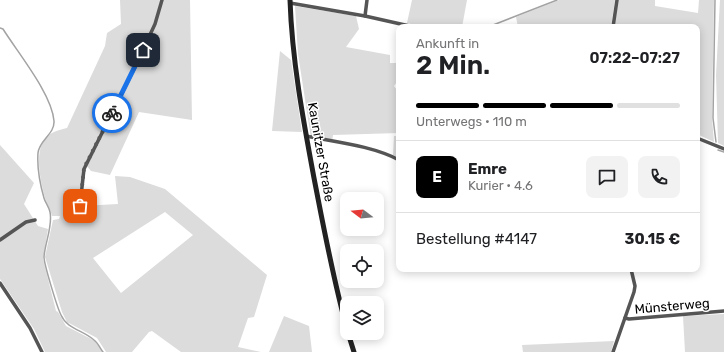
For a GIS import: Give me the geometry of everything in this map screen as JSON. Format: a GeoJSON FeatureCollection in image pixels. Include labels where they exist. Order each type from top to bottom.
{"type":"FeatureCollection","features":[{"type":"Feature","properties":{"kind":"street"},"geometry":{"type":"LineString","coordinates":[[80,206],[84,168],[135,68],[155,24],[162,0]]}},
{"type":"Feature","properties":{"kind":"street"},"geometry":{"type":"LineString","coordinates":[[364,16],[367,0]]}},
{"type":"Feature","properties":{"kind":"street"},"geometry":{"type":"LineString","coordinates":[[613,24],[617,0]]}},
{"type":"Feature","properties":{"kind":"street"},"geometry":{"type":"LineString","coordinates":[[290,2],[400,24]]}},
{"type":"Feature","properties":{"kind":"street","name":"Kaunitzer Straße"},"geometry":{"type":"LineString","coordinates":[[290,2],[294,54],[306,136],[334,279],[340,302]]}},
{"type":"Feature","properties":{"kind":"street"},"geometry":{"type":"LineString","coordinates":[[306,136],[364,148],[396,158]]}},
{"type":"Feature","properties":{"kind":"street"},"geometry":{"type":"LineString","coordinates":[[700,139],[724,149]]}},
{"type":"Feature","properties":{"kind":"street"},"geometry":{"type":"LineString","coordinates":[[0,240],[26,222],[35,220]]}},
{"type":"Feature","properties":{"kind":"street","name":"Münsterweg"},"geometry":{"type":"LineString","coordinates":[[632,272],[635,286],[625,318],[629,319],[724,311]]}},
{"type":"Feature","properties":{"kind":"street"},"geometry":{"type":"LineString","coordinates":[[0,283],[1,288],[30,328],[42,352]]}},
{"type":"Feature","properties":{"kind":"street"},"geometry":{"type":"LineString","coordinates":[[612,352],[625,318]]}},
{"type":"Feature","properties":{"kind":"street"},"geometry":{"type":"LineString","coordinates":[[350,340],[354,352]]}},
{"type":"Feature","properties":{"kind":"shaded area"},"geometry":{"type":"Polygon","coordinates":[[[120,0],[190,0],[192,120],[139,112],[110,175],[91,171],[85,164],[83,168],[78,205],[75,208],[82,206],[118,204],[115,176],[130,177],[165,189],[267,275],[254,317],[248,318],[238,347],[261,352],[181,352],[152,331],[149,332],[132,352],[106,352],[97,338],[67,322],[62,312],[45,257],[53,220],[59,219],[60,216],[52,216],[45,198],[41,181],[39,161],[40,152],[42,143],[47,137],[56,131],[67,128],[105,46],[107,33],[121,24],[120,0]],[[165,212],[93,258],[121,293],[193,235],[165,212]]]}},
{"type":"Feature","properties":{"kind":"shaded area"},"geometry":{"type":"Polygon","coordinates":[[[412,0],[467,0],[463,24],[407,23],[412,0]]]}},
{"type":"Feature","properties":{"kind":"shaded area"},"geometry":{"type":"Polygon","coordinates":[[[559,0],[615,0],[611,24],[517,24],[516,17],[559,0]]]}},
{"type":"Feature","properties":{"kind":"shaded area"},"geometry":{"type":"Polygon","coordinates":[[[618,0],[655,0],[655,6],[698,13],[699,0],[714,0],[712,118],[714,142],[700,135],[700,24],[614,24],[618,0]]]}},
{"type":"Feature","properties":{"kind":"shaded area"},"geometry":{"type":"Polygon","coordinates":[[[720,0],[724,0],[724,146],[718,143],[716,75],[720,0]]]}},
{"type":"Feature","properties":{"kind":"shaded area"},"geometry":{"type":"Polygon","coordinates":[[[295,6],[356,16],[359,29],[346,47],[390,55],[390,63],[396,63],[396,83],[394,86],[396,89],[396,133],[333,135],[332,142],[311,138],[298,54],[295,6]]]}},
{"type":"Feature","properties":{"kind":"shaded area"},"geometry":{"type":"Polygon","coordinates":[[[280,51],[291,60],[302,132],[272,131],[280,51]]]}},
{"type":"Feature","properties":{"kind":"shaded area"},"geometry":{"type":"Polygon","coordinates":[[[394,136],[396,136],[396,156],[393,155],[394,136]]]}},
{"type":"Feature","properties":{"kind":"shaded area"},"geometry":{"type":"Polygon","coordinates":[[[0,145],[34,183],[24,204],[38,226],[48,229],[43,259],[56,311],[66,326],[95,341],[103,352],[45,352],[34,329],[0,279],[0,145]]]}},
{"type":"Feature","properties":{"kind":"shaded area"},"geometry":{"type":"Polygon","coordinates":[[[724,314],[724,352],[685,352],[683,316],[724,314]]]}},
{"type":"Feature","properties":{"kind":"shaded area"},"geometry":{"type":"Polygon","coordinates":[[[284,316],[309,326],[312,352],[269,352],[284,316]]]}},
{"type":"Feature","properties":{"kind":"shaded area"},"geometry":{"type":"Polygon","coordinates":[[[614,341],[611,352],[523,352],[522,345],[614,341]]]}},
{"type":"Feature","properties":{"kind":"waterway"},"geometry":{"type":"LineString","coordinates":[[496,24],[557,0]]}},
{"type":"Feature","properties":{"kind":"waterway"},"geometry":{"type":"LineString","coordinates":[[715,0],[713,118],[716,142]]}},
{"type":"Feature","properties":{"kind":"waterway"},"geometry":{"type":"LineString","coordinates":[[0,28],[3,29],[41,86],[52,110],[54,126],[39,148],[38,170],[41,187],[51,217],[44,257],[54,295],[64,320],[94,340],[103,352]]}},
{"type":"Feature","properties":{"kind":"waterway"},"geometry":{"type":"LineString","coordinates":[[718,150],[724,152]]}},
{"type":"Feature","properties":{"kind":"way so far"},"geometry":{"type":"LineString","coordinates":[[80,206],[84,168],[112,113]]}},
{"type":"Feature","properties":{"kind":"route"},"geometry":{"type":"LineString","coordinates":[[112,113],[143,50]]}}]}
